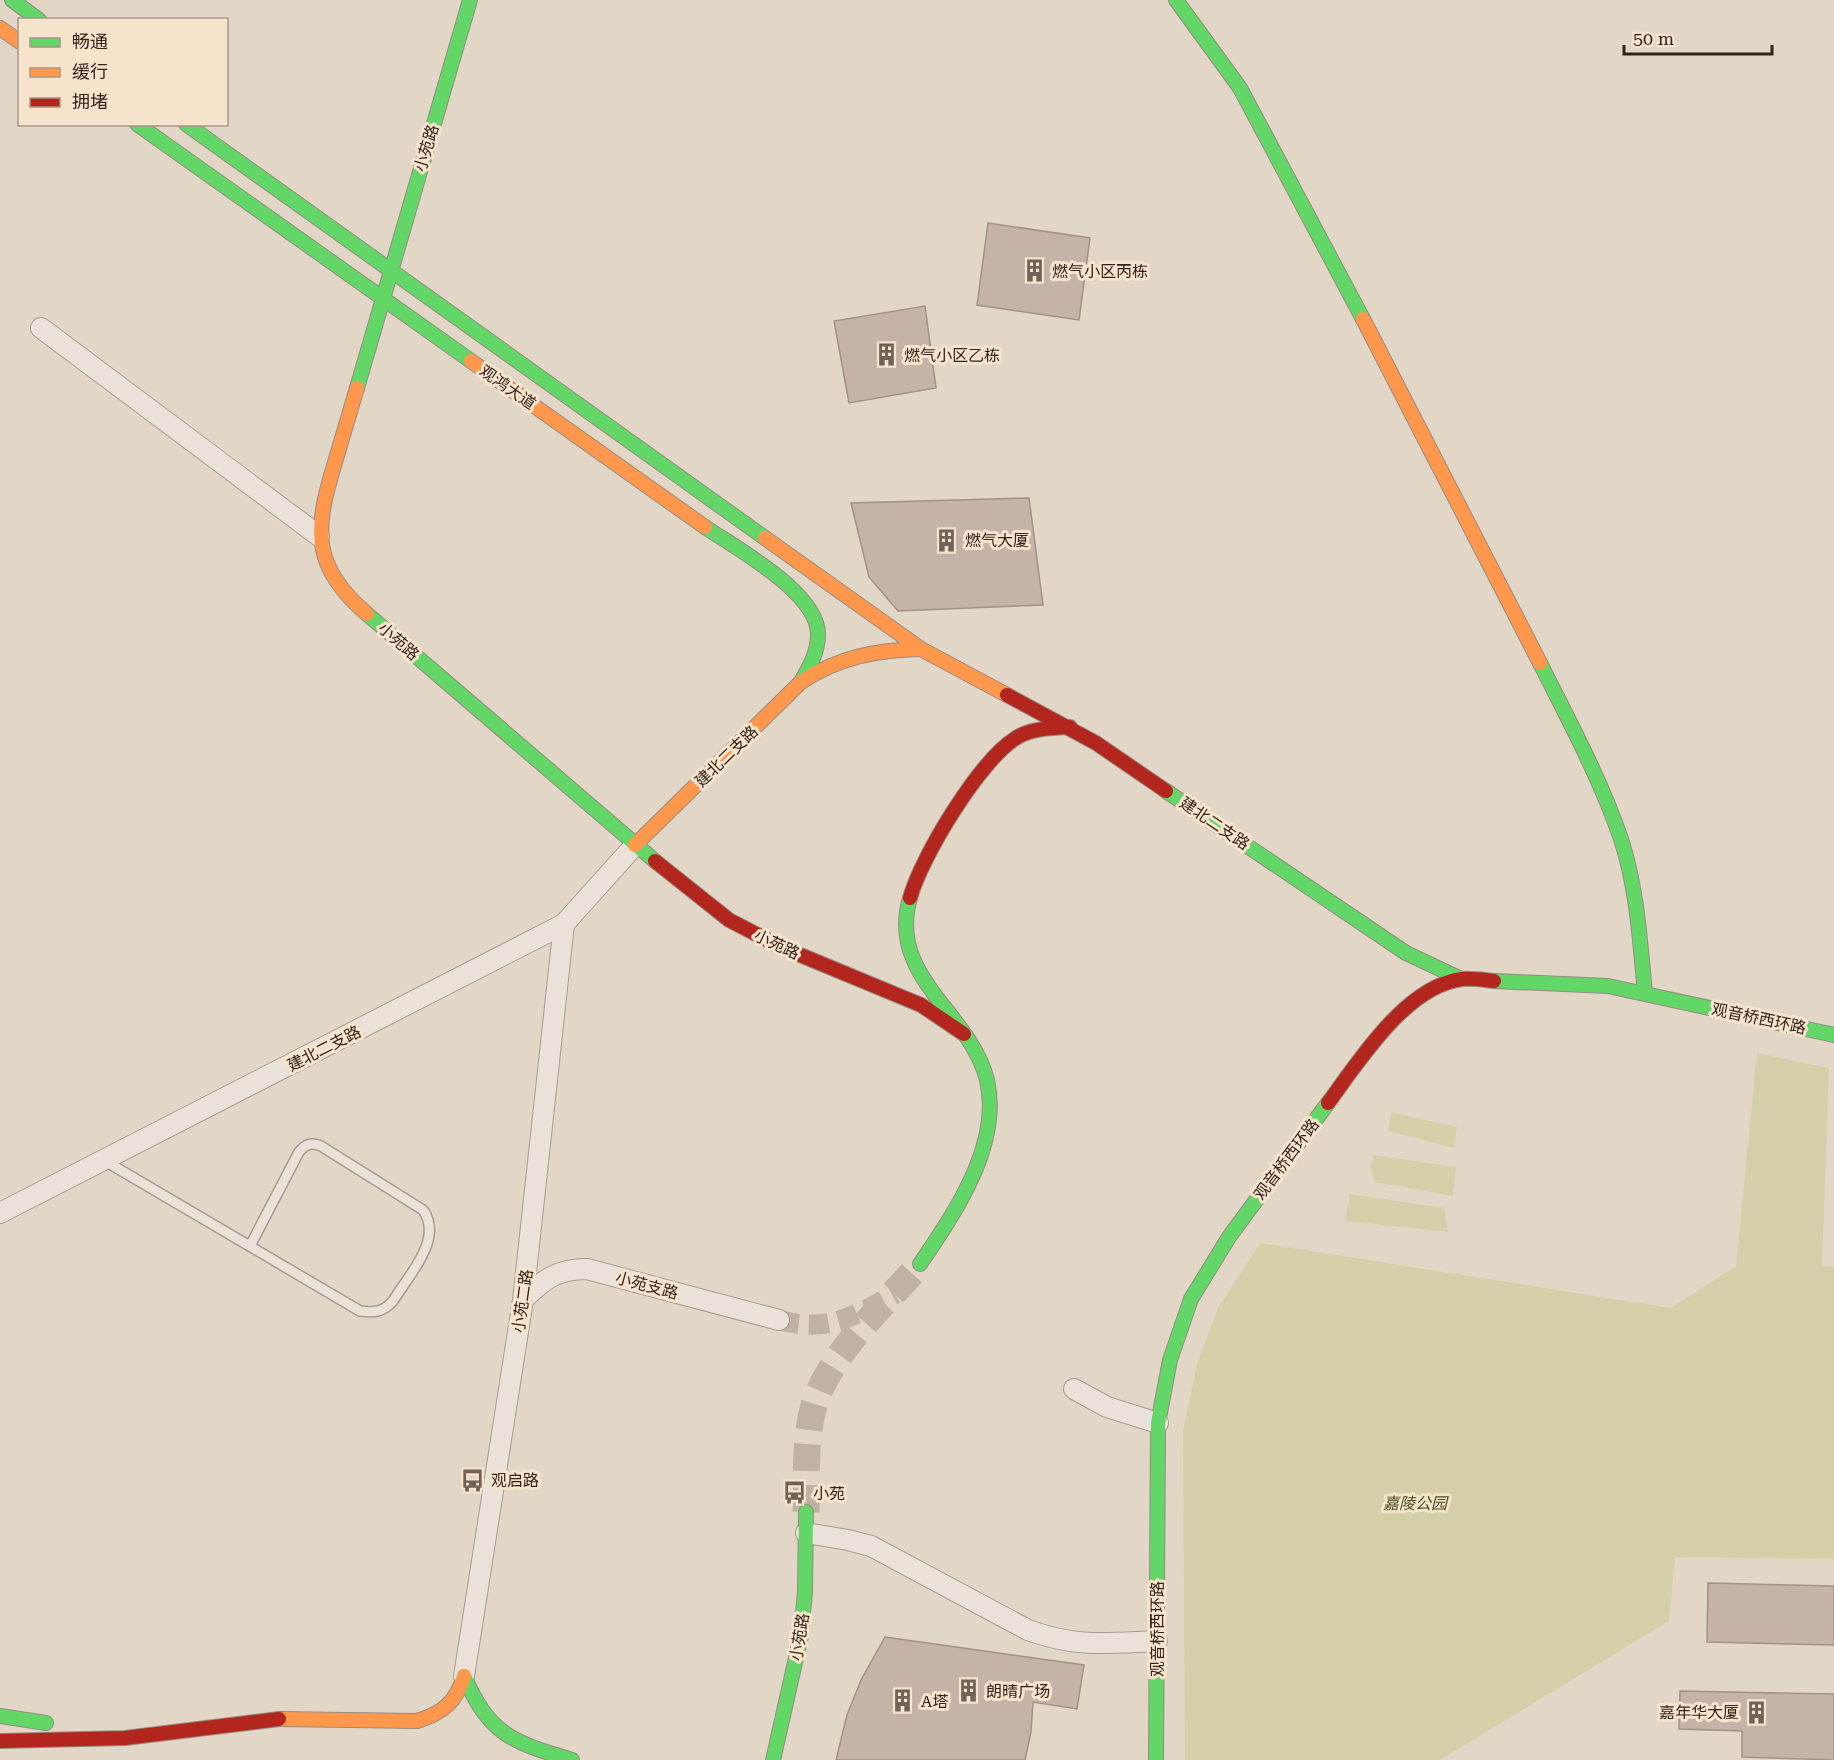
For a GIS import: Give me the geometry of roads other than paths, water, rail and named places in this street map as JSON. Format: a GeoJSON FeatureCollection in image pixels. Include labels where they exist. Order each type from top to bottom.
{"type":"FeatureCollection","features":[{"type":"Feature","properties":{"kind":"main road"},"geometry":{"type":"LineString","coordinates":[[12,0],[36,18]]}},
{"type":"Feature","properties":{"kind":"main road","name":"小苑路"},"geometry":{"type":"LineString","coordinates":[[470,0],[322,503],[319,536],[327,570],[348,598],[635,845],[729,920],[781,947],[921,1005],[964,1034]]}},
{"type":"Feature","properties":{"kind":"main road"},"geometry":{"type":"LineString","coordinates":[[1176,0],[1240,88],[1421,429],[1595,773],[1621,840],[1638,915],[1645,993]]}},
{"type":"Feature","properties":{"kind":"main road"},"geometry":{"type":"LineString","coordinates":[[0,28],[18,41]]}},
{"type":"Feature","properties":{"kind":"main road","name":"观鸿大道"},"geometry":{"type":"LineString","coordinates":[[139,126],[794,590],[809,604],[818,621],[819,638],[816,655],[801,682]]}},
{"type":"Feature","properties":{"kind":"main road","name":"观鸿大道"},"geometry":{"type":"LineString","coordinates":[[189,126],[921,649]]}},
{"type":"Feature","properties":{"kind":"main road","name":"建北二支路"},"geometry":{"type":"LineString","coordinates":[[635,845],[801,682],[824,666],[845,656],[871,650],[921,649],[1070,727],[1406,953],[1461,978]]}},
{"type":"Feature","properties":{"kind":"main road","name":"小苑路"},"geometry":{"type":"LineString","coordinates":[[920,1264],[964,1195],[985,1131],[989,1110],[985,1071],[964,1034],[923,981],[908,950],[906,910],[911,892],[975,779],[993,756],[1016,738],[1032,732],[1070,727]]}},
{"type":"Feature","properties":{"kind":"main road","name":"观音桥西环路"},"geometry":{"type":"LineString","coordinates":[[1156,1760],[1158,1423],[1170,1360],[1191,1299],[1229,1237],[1378,1035],[1402,1011],[1430,991],[1461,978],[1608,986],[1834,1035]]}},
{"type":"Feature","properties":{"kind":"main road","name":"小苑路"},"geometry":{"type":"LineString","coordinates":[[773,1760],[801,1636],[805,1592],[806,1512]]}},
{"type":"Feature","properties":{"kind":"main road"},"geometry":{"type":"LineString","coordinates":[[141,1721],[272,1719],[417,1721],[432,1717],[448,1707],[459,1695],[464,1676]]}},
{"type":"Feature","properties":{"kind":"main road"},"geometry":{"type":"LineString","coordinates":[[464,1676],[475,1704],[502,1733],[518,1742],[572,1760]]}},
{"type":"Feature","properties":{"kind":"main road"},"geometry":{"type":"LineString","coordinates":[[0,1716],[52,1723],[0,1726]]}},
{"type":"Feature","properties":{"kind":"main road"},"geometry":{"type":"LineString","coordinates":[[0,1741],[125,1738],[272,1719]]}},
{"type":"Feature","properties":{"kind":"street"},"geometry":{"type":"LineString","coordinates":[[41,328],[319,536]]}},
{"type":"Feature","properties":{"kind":"street","name":"建北二支路"},"geometry":{"type":"LineString","coordinates":[[0,1213],[564,924],[635,845]]}},
{"type":"Feature","properties":{"kind":"street","name":"小苑二路"},"geometry":{"type":"LineString","coordinates":[[464,1676],[523,1300],[564,924]]}},
{"type":"Feature","properties":{"kind":"street","name":"小苑支路"},"geometry":{"type":"LineString","coordinates":[[523,1300],[543,1280],[555,1273],[588,1269],[779,1320]]}},
{"type":"Feature","properties":{"kind":"street"},"geometry":{"type":"LineString","coordinates":[[1074,1389],[1107,1407],[1158,1423]]}},
{"type":"Feature","properties":{"kind":"street"},"geometry":{"type":"LineString","coordinates":[[806,1533],[848,1539],[871,1546],[1029,1630],[1052,1639],[1077,1644],[1157,1641]]}},
{"type":"Feature","properties":{"kind":"lane"},"geometry":{"type":"LineString","coordinates":[[105,1161],[360,1311],[374,1313],[385,1309],[393,1301],[430,1238],[430,1220],[423,1210],[313,1143],[305,1145],[299,1152],[250,1246]]}},
{"type":"Feature","properties":{"kind":"tunnel"},"geometry":{"type":"LineString","coordinates":[[806,1512],[809,1429],[811,1415],[823,1382],[847,1346],[920,1264]]}},
{"type":"Feature","properties":{"kind":"tunnel"},"geometry":{"type":"LineString","coordinates":[[779,1320],[796,1324],[826,1324],[853,1316],[895,1294]]}},
{"type":"Feature","properties":{"kind":"place","name":"燃气小区丙栋"},"geometry":{"type":"Point","coordinates":[1034,271]}},
{"type":"Feature","properties":{"kind":"place","name":"燃气小区乙栋"},"geometry":{"type":"Point","coordinates":[886,355]}},
{"type":"Feature","properties":{"kind":"place","name":"燃气大厦"},"geometry":{"type":"Point","coordinates":[947,540]}},
{"type":"Feature","properties":{"kind":"place","name":"观启路"},"geometry":{"type":"Point","coordinates":[473,1480]}},
{"type":"Feature","properties":{"kind":"place","name":"小苑"},"geometry":{"type":"Point","coordinates":[795,1493]}},
{"type":"Feature","properties":{"kind":"place","name":"朗晴广场"},"geometry":{"type":"Point","coordinates":[968,1691]}},
{"type":"Feature","properties":{"kind":"place","name":"A塔"},"geometry":{"type":"Point","coordinates":[903,1701]}},
{"type":"Feature","properties":{"kind":"place","name":"嘉年华大厦"},"geometry":{"type":"Point","coordinates":[1757,1712]}},
{"type":"Feature","properties":{"kind":"park label","name":"嘉陵公园"},"geometry":{"type":"Point","coordinates":[1415,1503]}}]}
